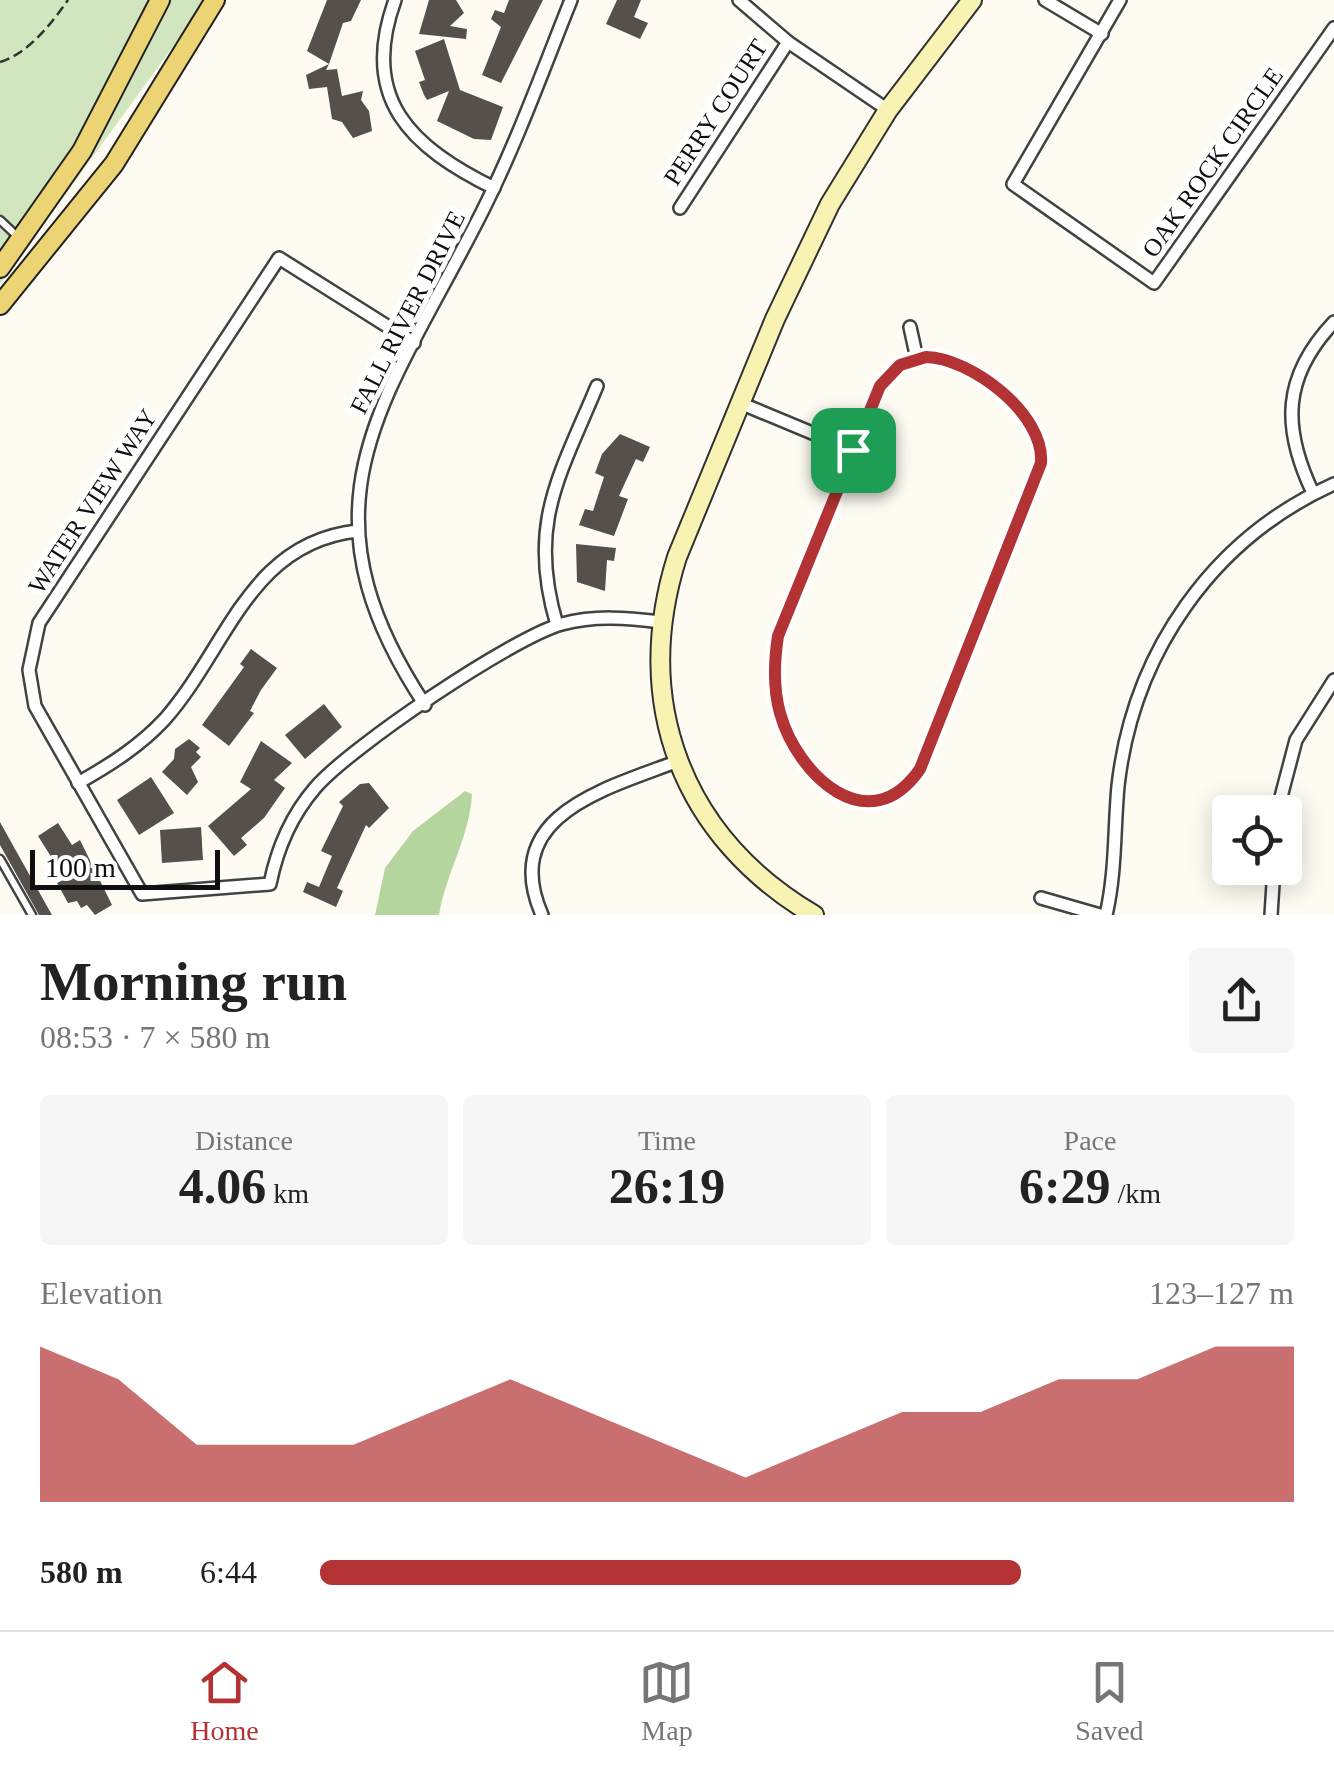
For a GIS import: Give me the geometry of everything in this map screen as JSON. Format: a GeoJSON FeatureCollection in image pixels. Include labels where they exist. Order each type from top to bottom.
{"type":"FeatureCollection","features":[{"type":"Feature","properties":{"kind":"main road"},"geometry":{"type":"LineString","coordinates":[[0,268],[23,241],[82,151],[160,0]]}},
{"type":"Feature","properties":{"kind":"main road"},"geometry":{"type":"LineString","coordinates":[[0,305],[114,164],[216,0]]}},
{"type":"Feature","properties":{"kind":"main road"},"geometry":{"type":"LineString","coordinates":[[814,915],[772,888],[728,846],[698,805],[678,761],[660,681],[661,622],[677,557],[810,244],[888,110],[972,0]]}},
{"type":"Feature","properties":{"kind":"street"},"geometry":{"type":"LineString","coordinates":[[395,0],[384,55],[396,108],[428,151],[494,188]]}},
{"type":"Feature","properties":{"kind":"street","name":"FALL RIVER DRIVE"},"geometry":{"type":"LineString","coordinates":[[425,705],[376,620],[361,565],[357,531],[367,446],[414,343],[494,188],[571,0]]}},
{"type":"Feature","properties":{"kind":"street"},"geometry":{"type":"LineString","coordinates":[[739,0],[788,42],[888,110]]}},
{"type":"Feature","properties":{"kind":"street"},"geometry":{"type":"LineString","coordinates":[[1045,0],[1102,34]]}},
{"type":"Feature","properties":{"kind":"street","name":"OAK ROCK CIRCLE"},"geometry":{"type":"LineString","coordinates":[[1120,0],[1013,184],[1154,283],[1334,28]]}},
{"type":"Feature","properties":{"kind":"street","name":"PERRY COURT"},"geometry":{"type":"LineString","coordinates":[[680,208],[788,42]]}},
{"type":"Feature","properties":{"kind":"street"},"geometry":{"type":"LineString","coordinates":[[23,241],[41,254]]}},
{"type":"Feature","properties":{"kind":"street","name":"WATER VIEW WAY"},"geometry":{"type":"LineString","coordinates":[[414,343],[279,258],[39,623],[30,658],[32,694],[40,717],[142,894],[270,884],[292,822],[316,787],[347,758],[512,646],[558,626],[596,618],[661,622]]}},
{"type":"Feature","properties":{"kind":"street"},"geometry":{"type":"LineString","coordinates":[[1313,493],[1298,461],[1290,412],[1304,364],[1334,322]]}},
{"type":"Feature","properties":{"kind":"street"},"geometry":{"type":"LineString","coordinates":[[910,327],[917,358]]}},
{"type":"Feature","properties":{"kind":"street"},"geometry":{"type":"LineString","coordinates":[[917,358],[952,362],[1017,406],[1039,436],[1041,463],[925,760],[908,785],[872,800],[833,792],[811,771],[787,734],[774,680],[784,614],[853,450],[880,386],[892,370],[917,358]]}},
{"type":"Feature","properties":{"kind":"street"},"geometry":{"type":"LineString","coordinates":[[558,626],[544,575],[544,530],[556,486],[597,386]]}},
{"type":"Feature","properties":{"kind":"street"},"geometry":{"type":"LineString","coordinates":[[740,403],[853,450]]}},
{"type":"Feature","properties":{"kind":"street"},"geometry":{"type":"LineString","coordinates":[[1041,898],[1103,915],[1126,744],[1162,642],[1218,564],[1264,524],[1334,484]]}},
{"type":"Feature","properties":{"kind":"street"},"geometry":{"type":"LineString","coordinates":[[78,784],[125,755],[164,719],[275,564],[305,544],[357,531]]}},
{"type":"Feature","properties":{"kind":"street"},"geometry":{"type":"LineString","coordinates":[[1281,795],[1296,740],[1334,680]]}},
{"type":"Feature","properties":{"kind":"street"},"geometry":{"type":"LineString","coordinates":[[542,915],[534,890],[534,863],[542,837],[558,815],[580,799],[678,761]]}},
{"type":"Feature","properties":{"kind":"street"},"geometry":{"type":"LineString","coordinates":[[1272,915],[1273,885]]}},
{"type":"Feature","properties":{"kind":"lane"},"geometry":{"type":"LineString","coordinates":[[0,220],[23,241]]}},
{"type":"Feature","properties":{"kind":"lane"},"geometry":{"type":"LineString","coordinates":[[0,860],[32,915]]}},
{"type":"Feature","properties":{"kind":"path"},"geometry":{"type":"LineString","coordinates":[[0,62],[19,52],[50,25],[68,0]]}},
{"type":"Feature","properties":{"kind":"green space"},"geometry":{"type":"Polygon","coordinates":[[[0,0],[207,0],[0,284],[0,0]]]}},
{"type":"Feature","properties":{"kind":"green space"},"geometry":{"type":"Polygon","coordinates":[[[465,791],[472,794],[470,810],[439,915],[375,915],[385,868],[413,831],[465,791]]]}},
{"type":"Feature","properties":{"kind":"building"},"geometry":{"type":"Polygon","coordinates":[[[327,0],[361,0],[351,21],[343,23],[329,64],[307,51],[327,0]]]}},
{"type":"Feature","properties":{"kind":"building"},"geometry":{"type":"Polygon","coordinates":[[[429,0],[456,0],[464,13],[450,26],[467,29],[466,39],[419,34],[429,0]]]}},
{"type":"Feature","properties":{"kind":"building"},"geometry":{"type":"Polygon","coordinates":[[[509,0],[543,0],[501,83],[482,75],[501,27],[491,19],[495,10],[504,13],[509,0]]]}},
{"type":"Feature","properties":{"kind":"building"},"geometry":{"type":"Polygon","coordinates":[[[617,0],[641,0],[634,17],[648,23],[640,39],[606,24],[617,0]]]}},
{"type":"Feature","properties":{"kind":"building"},"geometry":{"type":"Polygon","coordinates":[[[444,39],[460,90],[503,107],[491,140],[474,139],[437,121],[449,91],[427,100],[424,95],[419,82],[425,80],[415,51],[444,39]]]}},
{"type":"Feature","properties":{"kind":"building"},"geometry":{"type":"Polygon","coordinates":[[[329,64],[326,70],[337,69],[342,96],[363,91],[361,100],[369,111],[372,131],[353,138],[342,122],[332,119],[327,87],[309,89],[306,75],[329,64]]]}},
{"type":"Feature","properties":{"kind":"building"},"geometry":{"type":"Polygon","coordinates":[[[620,434],[650,447],[643,462],[636,459],[619,496],[628,499],[614,536],[579,525],[585,509],[593,511],[604,477],[595,473],[602,454],[620,434]]]}},
{"type":"Feature","properties":{"kind":"building"},"geometry":{"type":"Polygon","coordinates":[[[576,544],[616,548],[614,561],[607,560],[605,591],[577,582],[576,544]]]}},
{"type":"Feature","properties":{"kind":"building"},"geometry":{"type":"Polygon","coordinates":[[[251,649],[277,668],[250,711],[254,713],[229,746],[202,725],[244,667],[240,664],[251,649]]]}},
{"type":"Feature","properties":{"kind":"building"},"geometry":{"type":"Polygon","coordinates":[[[324,704],[342,727],[305,759],[285,735],[324,704]]]}},
{"type":"Feature","properties":{"kind":"building"},"geometry":{"type":"Polygon","coordinates":[[[189,739],[200,748],[196,752],[201,757],[191,767],[198,782],[187,795],[162,772],[174,759],[175,749],[189,739]]]}},
{"type":"Feature","properties":{"kind":"building"},"geometry":{"type":"Polygon","coordinates":[[[261,741],[292,763],[274,780],[285,788],[264,818],[241,838],[247,845],[234,856],[208,826],[251,789],[240,782],[261,741]]]}},
{"type":"Feature","properties":{"kind":"building"},"geometry":{"type":"Polygon","coordinates":[[[151,777],[174,813],[139,835],[117,800],[151,777]]]}},
{"type":"Feature","properties":{"kind":"building"},"geometry":{"type":"Polygon","coordinates":[[[369,783],[389,808],[369,828],[366,825],[337,888],[343,891],[336,907],[303,892],[307,882],[319,887],[332,856],[321,851],[343,806],[339,802],[360,784],[369,783]]]}},
{"type":"Feature","properties":{"kind":"building"},"geometry":{"type":"Polygon","coordinates":[[[0,822],[52,915],[39,915],[0,845],[0,822]]]}},
{"type":"Feature","properties":{"kind":"building"},"geometry":{"type":"Polygon","coordinates":[[[58,823],[72,845],[80,840],[112,905],[95,915],[87,905],[81,908],[77,901],[68,903],[57,883],[65,879],[38,836],[58,823]]]}},
{"type":"Feature","properties":{"kind":"building"},"geometry":{"type":"Polygon","coordinates":[[[201,827],[203,860],[162,863],[160,830],[201,827]]]}},
{"type":"Feature","properties":{"kind":"route"},"geometry":{"type":"LineString","coordinates":[[935,357],[960,366],[1017,406],[1036,428],[1042,454],[1039,472],[925,760],[908,785],[872,800],[852,799],[833,792],[811,771],[787,734],[774,680],[784,614],[853,450],[876,393],[892,370],[908,361],[935,357]]}}]}
